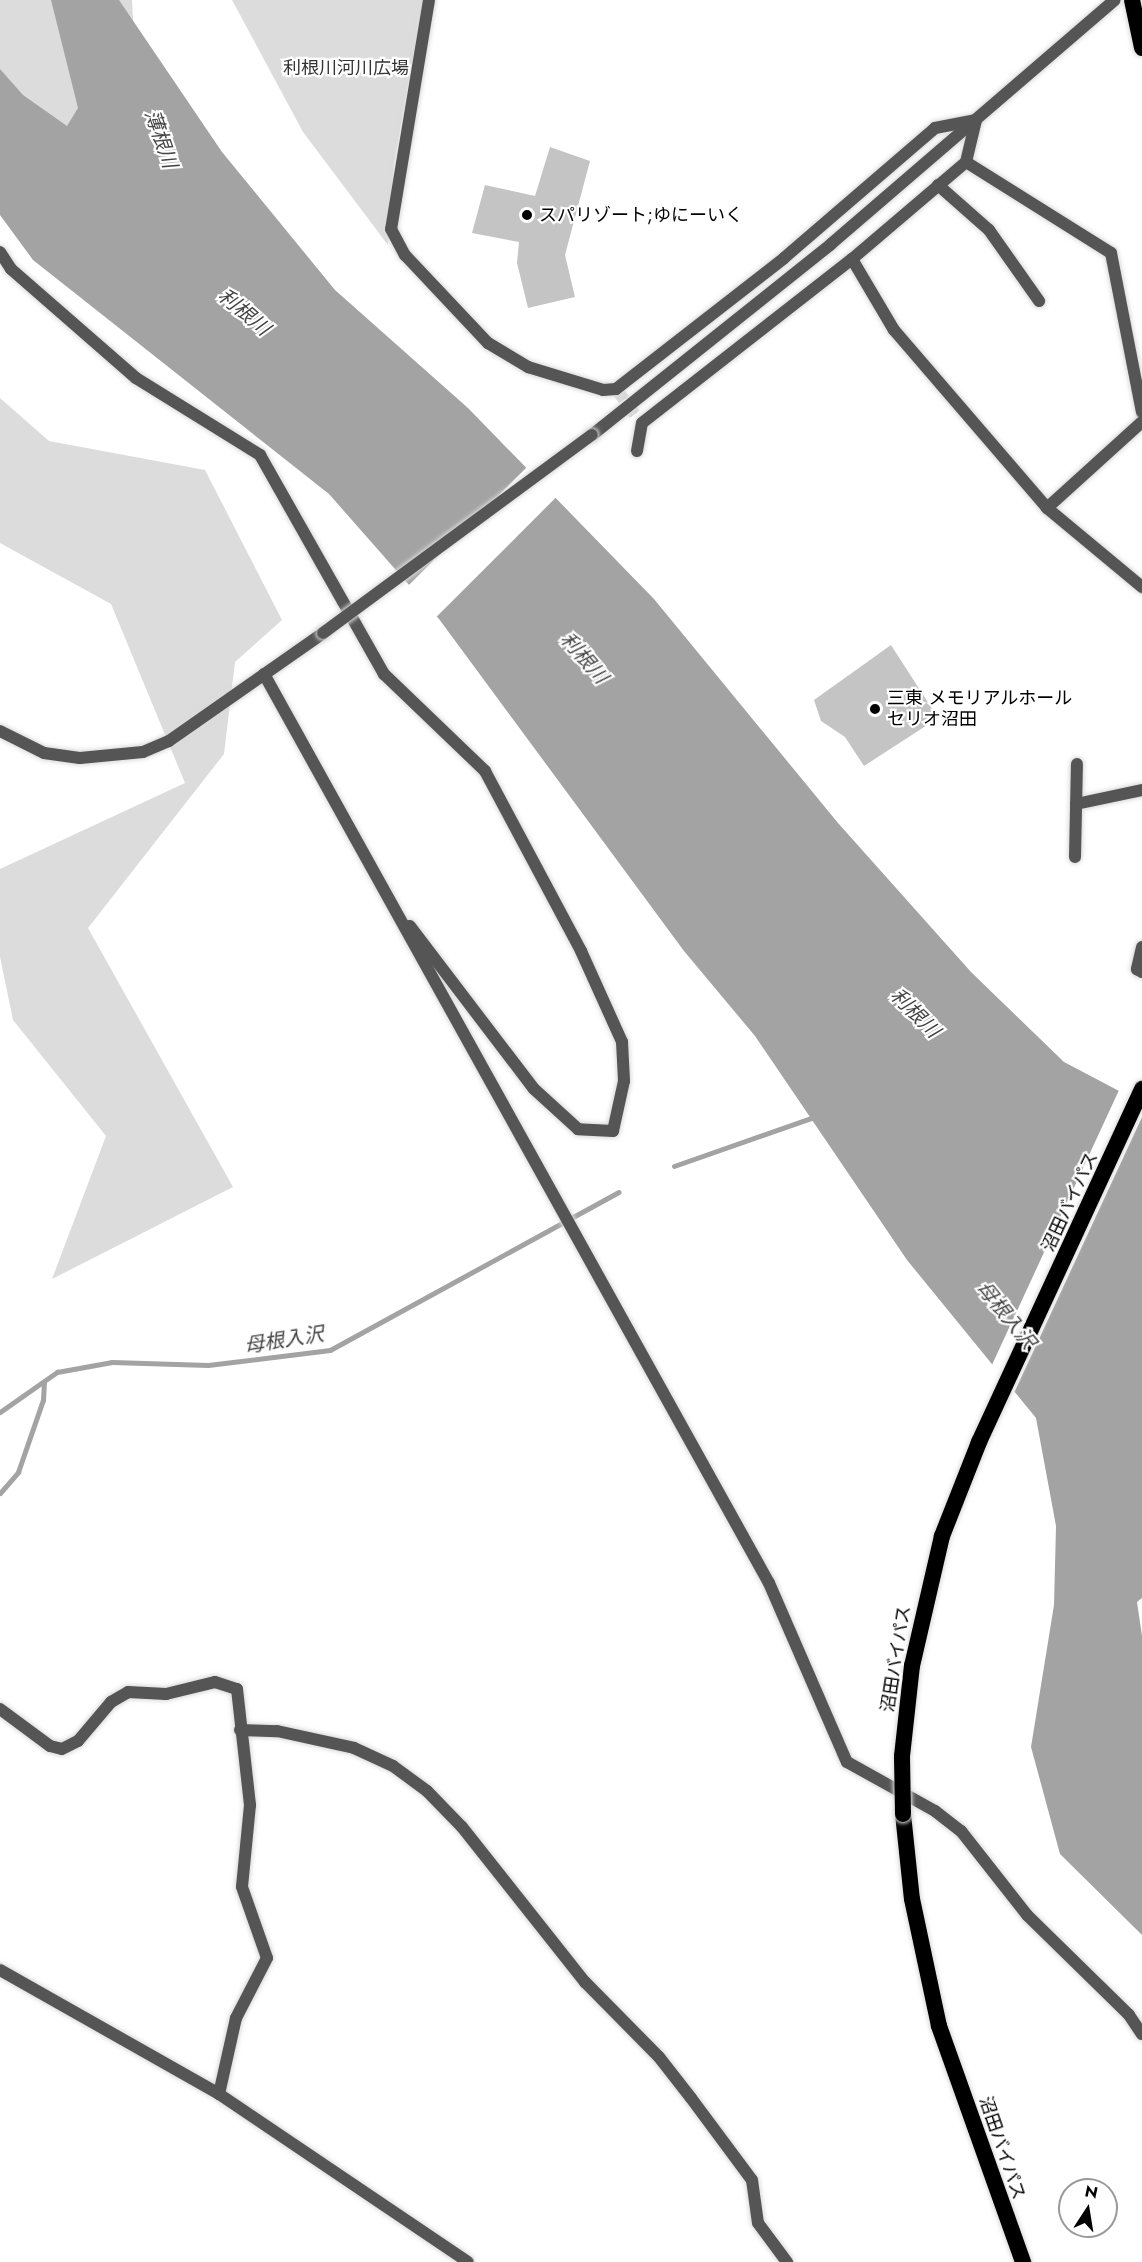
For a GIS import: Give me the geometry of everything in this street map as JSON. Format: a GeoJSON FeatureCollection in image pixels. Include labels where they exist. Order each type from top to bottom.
{"type":"FeatureCollection","features":[{"type":"Feature","properties":{"kind":"highway"},"geometry":{"type":"LineString","coordinates":[[1132,0],[1142,48]]}},
{"type":"Feature","properties":{"kind":"highway","name":"沼田バイパス"},"geometry":{"type":"LineString","coordinates":[[1023,2262],[939,2026],[912,1899],[903,1814],[903,1755],[912,1666],[942,1536],[979,1442],[1142,1089]]}},
{"type":"Feature","properties":{"kind":"street"},"geometry":{"type":"LineString","coordinates":[[429,0],[391,229],[405,255],[488,343],[528,367],[603,390],[616,389],[784,258],[935,128],[976,120]]}},
{"type":"Feature","properties":{"kind":"street"},"geometry":{"type":"LineString","coordinates":[[0,731],[45,753],[80,758],[143,752],[169,741],[323,633],[592,435],[822,252],[1115,0]]}},
{"type":"Feature","properties":{"kind":"street"},"geometry":{"type":"LineString","coordinates":[[637,451],[639,419],[852,259],[966,162],[976,120]]}},
{"type":"Feature","properties":{"kind":"street"},"geometry":{"type":"LineString","coordinates":[[966,162],[1111,253],[1137,350],[1142,412]]}},
{"type":"Feature","properties":{"kind":"street"},"geometry":{"type":"LineString","coordinates":[[938,185],[990,230],[1039,301]]}},
{"type":"Feature","properties":{"kind":"street"},"geometry":{"type":"LineString","coordinates":[[0,252],[11,269],[136,378],[260,455],[384,674],[486,771],[581,951],[622,1042],[624,1081],[613,1131],[578,1130],[534,1089],[388,897]]}},
{"type":"Feature","properties":{"kind":"street"},"geometry":{"type":"LineString","coordinates":[[852,259],[894,330],[1047,508],[1142,587]]}},
{"type":"Feature","properties":{"kind":"street"},"geometry":{"type":"LineString","coordinates":[[1047,508],[1142,422]]}},
{"type":"Feature","properties":{"kind":"street"},"geometry":{"type":"LineString","coordinates":[[264,674],[768,1583],[847,1762],[935,1811],[961,1831],[1028,1915],[1129,2015],[1142,2034]]}},
{"type":"Feature","properties":{"kind":"street"},"geometry":{"type":"LineString","coordinates":[[1075,857],[1077,764]]}},
{"type":"Feature","properties":{"kind":"street"},"geometry":{"type":"LineString","coordinates":[[1076,804],[1142,790]]}},
{"type":"Feature","properties":{"kind":"street"},"geometry":{"type":"LineString","coordinates":[[1142,947],[1137,969],[1142,972]]}},
{"type":"Feature","properties":{"kind":"street"},"geometry":{"type":"LineString","coordinates":[[0,1710],[50,1746],[62,1749],[78,1741],[111,1702],[128,1692],[166,1694],[215,1683],[237,1689],[250,1805],[242,1887],[267,1958],[236,2018],[219,2094]]}},
{"type":"Feature","properties":{"kind":"street"},"geometry":{"type":"LineString","coordinates":[[240,1730],[277,1731],[354,1748],[393,1766],[427,1791],[462,1827],[585,1982],[659,2057],[691,2098],[752,2180],[758,2223],[787,2262]]}},
{"type":"Feature","properties":{"kind":"street"},"geometry":{"type":"LineString","coordinates":[[0,1970],[219,2094],[422,2226],[468,2262]]}},
{"type":"Feature","properties":{"kind":"green space"},"geometry":{"type":"Polygon","coordinates":[[[0,0],[132,0],[149,298],[0,149],[0,0]]]}},
{"type":"Feature","properties":{"kind":"green space","name":"利根川河川広場"},"geometry":{"type":"Polygon","coordinates":[[[232,0],[423,0],[394,164],[388,245],[303,132],[232,0]]]}},
{"type":"Feature","properties":{"kind":"green space"},"geometry":{"type":"Polygon","coordinates":[[[0,398],[49,441],[205,470],[282,620],[235,662],[224,754],[88,928],[233,1187],[52,1279],[106,1136],[13,1020],[0,957],[0,869],[185,783],[111,604],[0,543],[0,398]]]}},
{"type":"Feature","properties":{"kind":"water"},"geometry":{"type":"Polygon","coordinates":[[[51,0],[119,0],[222,152],[335,290],[468,408],[654,599],[838,823],[971,972],[1064,1062],[1142,1103],[1142,1598],[1137,1602],[1142,1636],[1142,1935],[1060,1854],[1031,1747],[1054,1605],[1056,1526],[1036,1418],[907,1260],[755,1036],[684,951],[439,619],[329,494],[33,260],[0,215],[0,69],[23,95],[67,126],[78,108],[51,0]]]}},
{"type":"Feature","properties":{"kind":"pier"},"geometry":{"type":"Polygon","coordinates":[[[528,466],[558,496],[436,617],[406,588],[528,466]]]}},
{"type":"Feature","properties":{"kind":"pier"},"geometry":{"type":"Polygon","coordinates":[[[1120,1088],[1142,1100],[1142,1117],[1013,1395],[991,1367],[1120,1088]]]}},
{"type":"Feature","properties":{"kind":"building","name":"スパリゾート;ゆにーいく"},"geometry":{"type":"Polygon","coordinates":[[[550,147],[590,161],[565,255],[575,297],[528,308],[517,263],[519,242],[472,233],[485,185],[535,196],[550,147]]]}},
{"type":"Feature","properties":{"kind":"building","name":"三東 メモリアルホール セリオ沼田"},"geometry":{"type":"Polygon","coordinates":[[[891,645],[938,718],[864,766],[845,737],[821,721],[814,700],[891,645]]]}},
{"type":"Feature","properties":{"kind":"waterway","name":"母根入沢"},"geometry":{"type":"LineString","coordinates":[[674,1166],[817,1116]]}},
{"type":"Feature","properties":{"kind":"waterway","name":"母根入沢"},"geometry":{"type":"LineString","coordinates":[[0,1412],[57,1372],[112,1362],[208,1365],[330,1350],[619,1192]]}},
{"type":"Feature","properties":{"kind":"waterway"},"geometry":{"type":"LineString","coordinates":[[0,1493],[18,1472],[43,1400],[44,1382]]}},
{"type":"Feature","properties":{"kind":"tunnel"},"geometry":{"type":"LineString","coordinates":[[617,390],[636,416]]}},
{"type":"Feature","properties":{"kind":"place","name":"スパリゾート;ゆにーいく"},"geometry":{"type":"Point","coordinates":[527,215]}},
{"type":"Feature","properties":{"kind":"place","name":"三東 メモリアルホール セリオ沼田"},"geometry":{"type":"Point","coordinates":[875,709]}},
{"type":"Feature","properties":{"kind":"water label","name":"薄根川"},"geometry":{"type":"Point","coordinates":[161,139]}},
{"type":"Feature","properties":{"kind":"water label","name":"利根川"},"geometry":{"type":"Point","coordinates":[244,312]}},
{"type":"Feature","properties":{"kind":"water label","name":"利根川"},"geometry":{"type":"Point","coordinates":[584,658]}},
{"type":"Feature","properties":{"kind":"water label","name":"利根川"},"geometry":{"type":"Point","coordinates":[915,1013]}}]}
